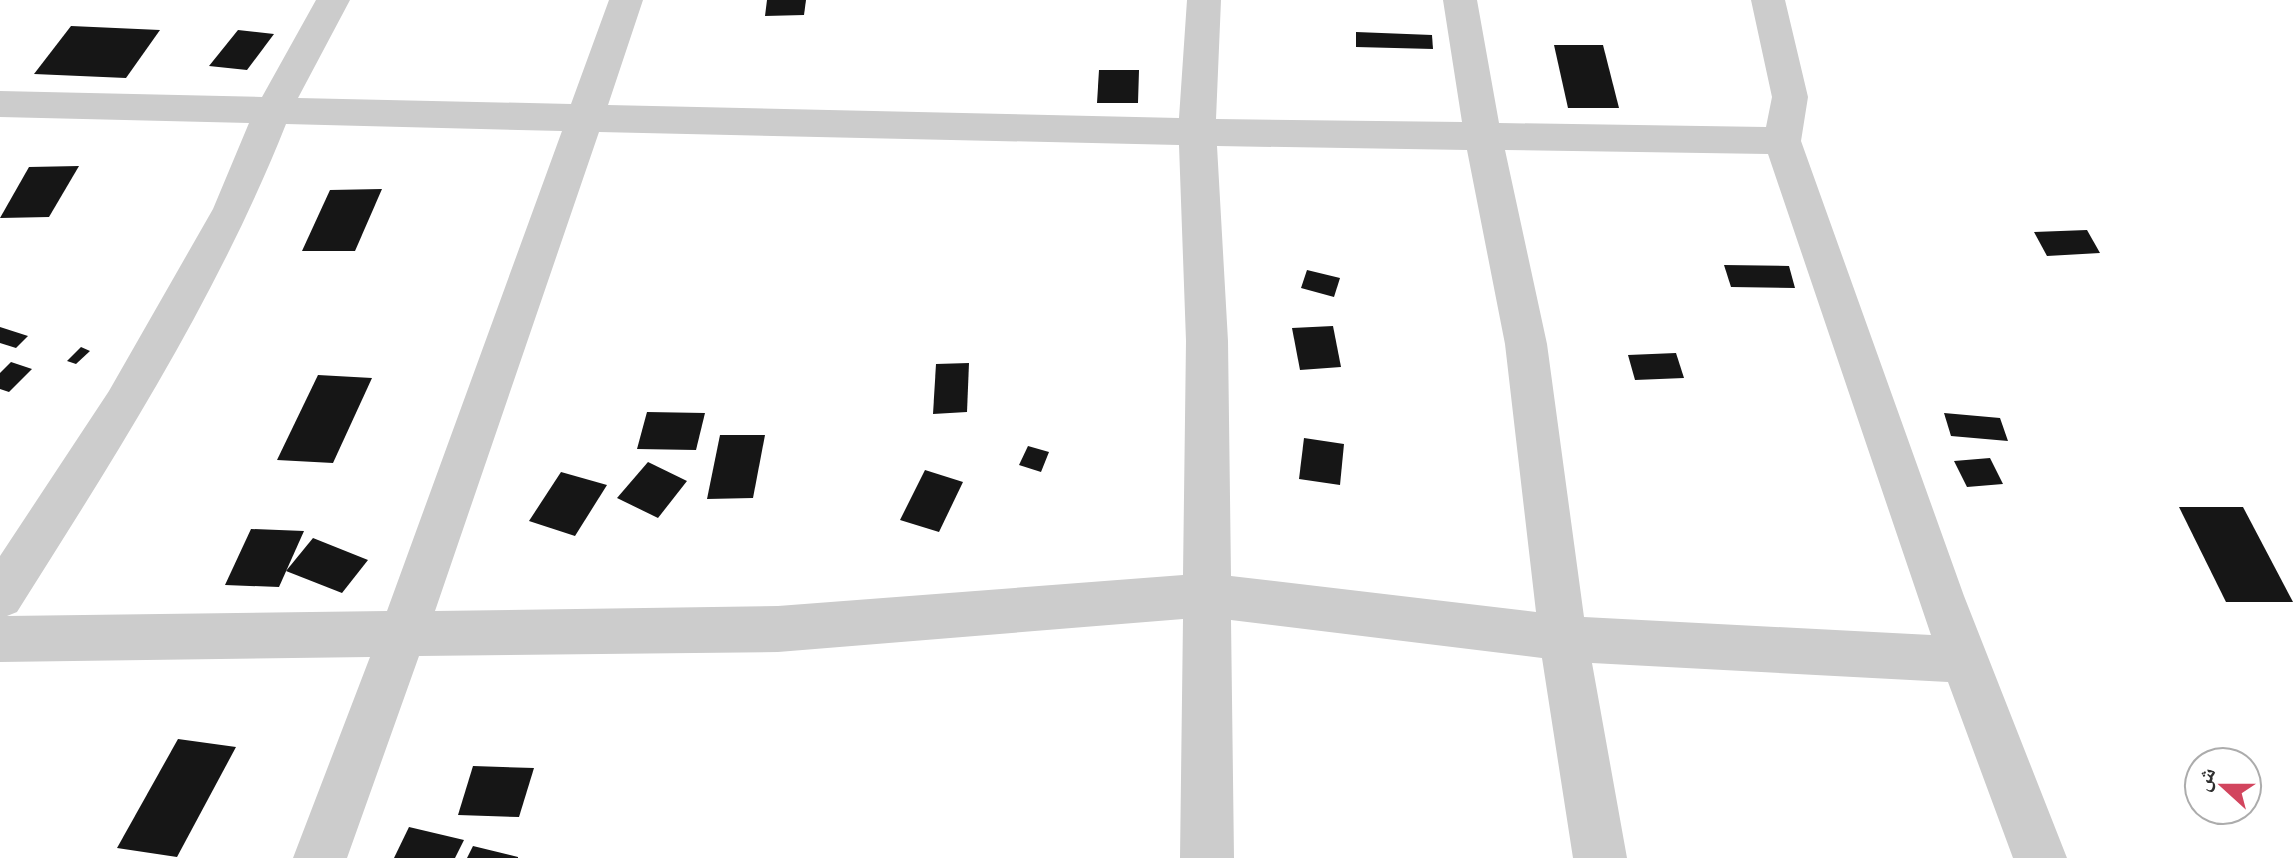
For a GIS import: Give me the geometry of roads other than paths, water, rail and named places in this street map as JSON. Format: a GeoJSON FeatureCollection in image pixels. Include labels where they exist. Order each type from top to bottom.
{"type":"FeatureCollection","features":[{"type":"Feature","properties":{"kind":"street"},"geometry":{"type":"LineString","coordinates":[[0,597],[132,390],[232,211],[272,112],[333,0]]}},
{"type":"Feature","properties":{"kind":"street"},"geometry":{"type":"LineString","coordinates":[[320,858],[587,118],[626,0]]}},
{"type":"Feature","properties":{"kind":"street"},"geometry":{"type":"LineString","coordinates":[[1204,0],[1197,132],[1207,341],[1207,858]]}},
{"type":"Feature","properties":{"kind":"street"},"geometry":{"type":"LineString","coordinates":[[1460,0],[1483,136],[1526,344],[1563,639],[1600,858]]}},
{"type":"Feature","properties":{"kind":"street"},"geometry":{"type":"LineString","coordinates":[[1768,0],[1790,97],[1782,141],[1965,660],[2040,858]]}},
{"type":"Feature","properties":{"kind":"street"},"geometry":{"type":"LineString","coordinates":[[0,104],[1197,132],[1782,141]]}},
{"type":"Feature","properties":{"kind":"street"},"geometry":{"type":"LineString","coordinates":[[0,639],[778,629],[1207,595],[1495,627],[1563,639],[1965,660]]}}]}
